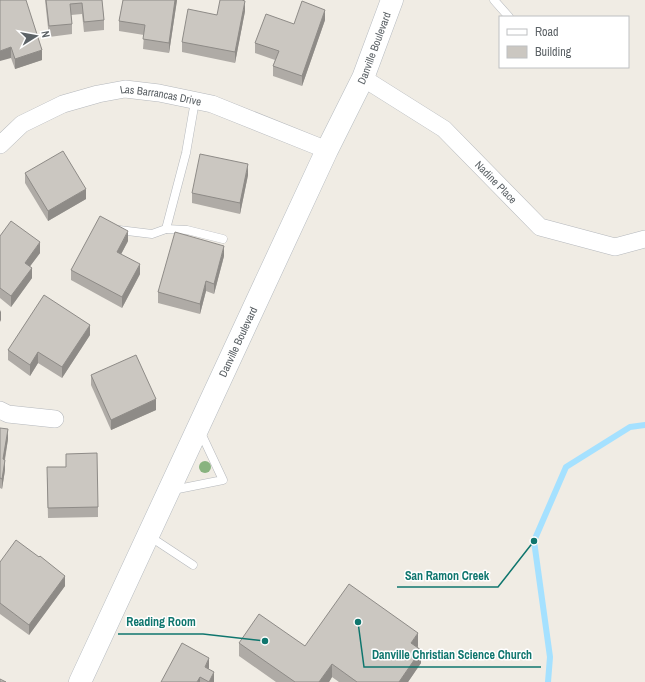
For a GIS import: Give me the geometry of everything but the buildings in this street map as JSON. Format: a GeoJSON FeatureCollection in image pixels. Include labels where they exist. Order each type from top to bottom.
{"type":"FeatureCollection","features":[{"type":"Feature","properties":{"kind":"main road","name":"Danville Boulevard"},"geometry":{"type":"LineString","coordinates":[[80,682],[199,429],[327,150],[363,78],[392,0]]}},
{"type":"Feature","properties":{"kind":"street","name":"Nadine Place"},"geometry":{"type":"LineString","coordinates":[[363,78],[444,129],[540,227],[615,247],[645,238]]}},
{"type":"Feature","properties":{"kind":"street","name":"Las Barrancas Drive"},"geometry":{"type":"LineString","coordinates":[[0,145],[22,124],[63,104],[98,94],[125,89],[159,93],[212,104],[327,150]]}},
{"type":"Feature","properties":{"kind":"street"},"geometry":{"type":"LineString","coordinates":[[0,410],[8,414],[55,419]]}},
{"type":"Feature","properties":{"kind":"lane"},"geometry":{"type":"LineString","coordinates":[[494,0],[509,16]]}},
{"type":"Feature","properties":{"kind":"lane"},"geometry":{"type":"LineString","coordinates":[[166,229],[186,153],[195,101]]}},
{"type":"Feature","properties":{"kind":"lane"},"geometry":{"type":"LineString","coordinates":[[119,230],[152,234],[166,229],[187,230],[224,239]]}},
{"type":"Feature","properties":{"kind":"lane"},"geometry":{"type":"LineString","coordinates":[[170,490],[223,480],[199,429]]}},
{"type":"Feature","properties":{"kind":"lane"},"geometry":{"type":"LineString","coordinates":[[149,536],[193,565]]}},
{"type":"Feature","properties":{"kind":"waterway"},"geometry":{"type":"LineString","coordinates":[[548,682],[550,657],[534,541],[566,467],[630,427],[645,425]]}},
{"type":"Feature","properties":{"kind":"place","name":"San Ramon Creek"},"geometry":{"type":"Point","coordinates":[534,541]}},
{"type":"Feature","properties":{"kind":"place","name":"Danville Christian Science Church"},"geometry":{"type":"Point","coordinates":[358,622]}},
{"type":"Feature","properties":{"kind":"place","name":"Reading Room"},"geometry":{"type":"Point","coordinates":[265,641]}}]}
